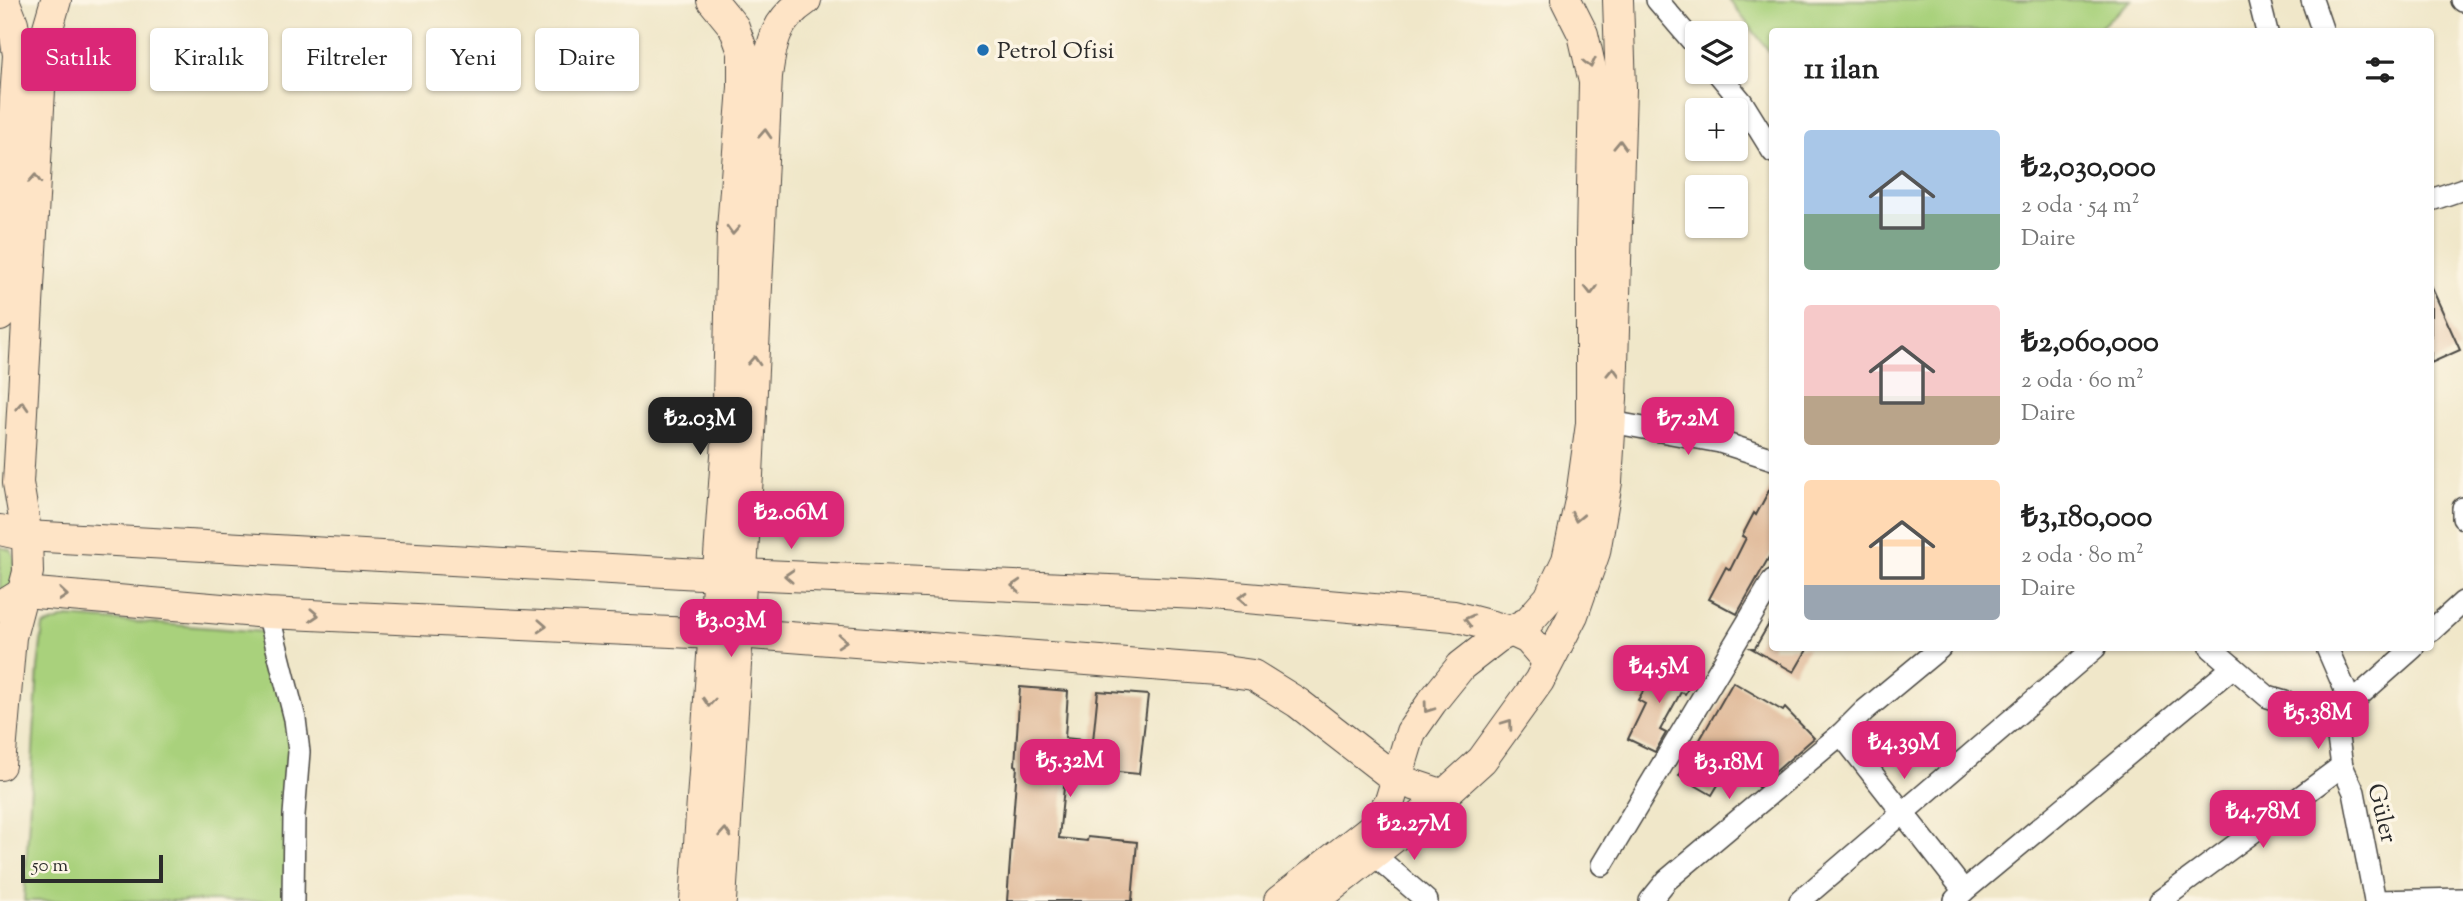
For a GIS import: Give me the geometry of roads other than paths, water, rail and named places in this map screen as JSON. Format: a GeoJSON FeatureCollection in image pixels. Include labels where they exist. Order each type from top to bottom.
{"type":"FeatureCollection","features":[{"type":"Feature","properties":{"kind":"street"},"geometry":{"type":"LineString","coordinates":[[0,765],[12,600],[28,572],[13,533],[18,483],[9,317],[18,55],[13,23],[4,0]]}},
{"type":"Feature","properties":{"kind":"street"},"geometry":{"type":"LineString","coordinates":[[11,275],[45,38],[56,0]]}},
{"type":"Feature","properties":{"kind":"street"},"geometry":{"type":"LineString","coordinates":[[712,0],[734,27],[743,52],[743,87],[732,229],[727,441],[730,574]]}},
{"type":"Feature","properties":{"kind":"street"},"geometry":{"type":"LineString","coordinates":[[721,901],[726,634],[767,76],[771,44],[780,23],[806,0]]}},
{"type":"Feature","properties":{"kind":"street"},"geometry":{"type":"LineString","coordinates":[[1279,901],[1372,828],[1391,801],[1410,732],[1461,666],[1497,638],[1528,622],[1549,598],[1567,560],[1581,496],[1591,424],[1594,82],[1583,34],[1566,0]]}},
{"type":"Feature","properties":{"kind":"street"},"geometry":{"type":"LineString","coordinates":[[1314,901],[1444,795],[1482,760],[1539,681],[1573,615],[1595,552],[1607,482],[1611,422],[1621,88],[1618,0]]}},
{"type":"Feature","properties":{"kind":"street"},"geometry":{"type":"LineString","coordinates":[[1657,0],[1685,33]]}},
{"type":"Feature","properties":{"kind":"street"},"geometry":{"type":"LineString","coordinates":[[2259,0],[2266,28]]}},
{"type":"Feature","properties":{"kind":"street"},"geometry":{"type":"LineString","coordinates":[[2312,0],[2322,28]]}},
{"type":"Feature","properties":{"kind":"street"},"geometry":{"type":"LineString","coordinates":[[1727,84],[1769,146]]}},
{"type":"Feature","properties":{"kind":"street"},"geometry":{"type":"LineString","coordinates":[[2434,199],[2463,189]]}},
{"type":"Feature","properties":{"kind":"street"},"geometry":{"type":"LineString","coordinates":[[1611,422],[1720,442],[1769,458]]}},
{"type":"Feature","properties":{"kind":"street"},"geometry":{"type":"LineString","coordinates":[[2463,508],[2463,518]]}},
{"type":"Feature","properties":{"kind":"street"},"geometry":{"type":"LineString","coordinates":[[13,533],[730,574],[1200,594],[1454,616],[1511,631],[1528,639],[1548,662]]}},
{"type":"Feature","properties":{"kind":"street"},"geometry":{"type":"LineString","coordinates":[[1602,865],[1769,587]]}},
{"type":"Feature","properties":{"kind":"street"},"geometry":{"type":"LineString","coordinates":[[12,600],[726,634],[1217,670],[1253,675],[1298,703],[1396,779],[1444,795]]}},
{"type":"Feature","properties":{"kind":"street"},"geometry":{"type":"LineString","coordinates":[[2434,624],[2463,602]]}},
{"type":"Feature","properties":{"kind":"street"},"geometry":{"type":"LineString","coordinates":[[268,613],[295,719],[299,751],[294,815],[293,901]]}},
{"type":"Feature","properties":{"kind":"street"},"geometry":{"type":"LineString","coordinates":[[695,901],[726,634]]}},
{"type":"Feature","properties":{"kind":"street"},"geometry":{"type":"LineString","coordinates":[[1650,901],[1667,880],[1842,734],[1864,711],[1936,651]]}},
{"type":"Feature","properties":{"kind":"street"},"geometry":{"type":"LineString","coordinates":[[1800,901],[2092,651]]}},
{"type":"Feature","properties":{"kind":"street"},"geometry":{"type":"LineString","coordinates":[[2214,651],[2268,697],[2343,710],[2410,651]]}},
{"type":"Feature","properties":{"kind":"street","name":"Güler"},"geometry":{"type":"LineString","coordinates":[[2328,651],[2343,710],[2342,766],[2354,792],[2375,896]]}},
{"type":"Feature","properties":{"kind":"street"},"geometry":{"type":"LineString","coordinates":[[1842,734],[1903,814],[1959,896],[2233,667]]}},
{"type":"Feature","properties":{"kind":"street"},"geometry":{"type":"LineString","coordinates":[[2160,901],[2342,766]]}},
{"type":"Feature","properties":{"kind":"street"},"geometry":{"type":"LineString","coordinates":[[1373,854],[1427,901]]}},
{"type":"Feature","properties":{"kind":"street"},"geometry":{"type":"LineString","coordinates":[[2356,901],[2375,896],[2463,898]]}},
{"type":"Feature","properties":{"kind":"place","name":"Petrol Ofisi"},"geometry":{"type":"Point","coordinates":[983,50]}}]}
